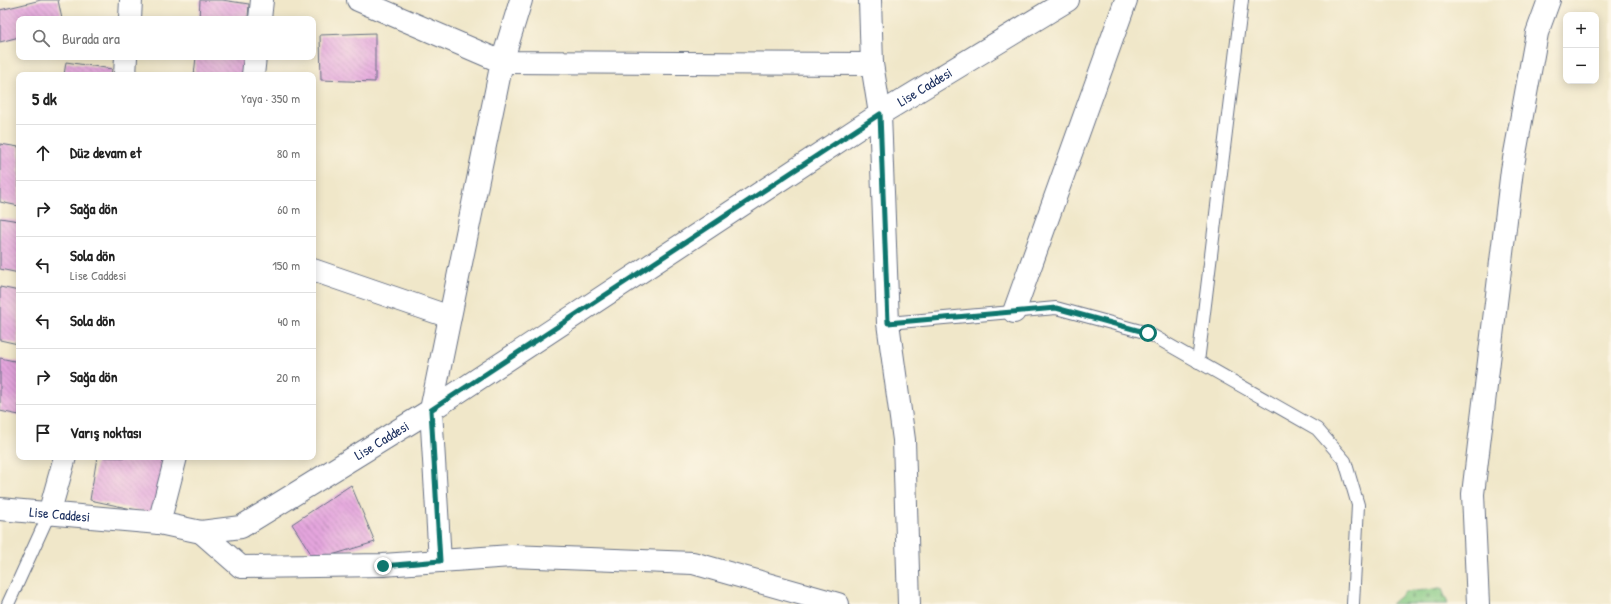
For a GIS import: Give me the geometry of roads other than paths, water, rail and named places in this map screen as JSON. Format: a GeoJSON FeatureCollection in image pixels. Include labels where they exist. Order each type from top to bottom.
{"type":"FeatureCollection","features":[{"type":"Feature","properties":{"kind":"street"},"geometry":{"type":"LineString","coordinates":[[130,16],[131,0]]}},
{"type":"Feature","properties":{"kind":"street"},"geometry":{"type":"LineString","coordinates":[[260,16],[262,0]]}},
{"type":"Feature","properties":{"kind":"street"},"geometry":{"type":"LineString","coordinates":[[358,0],[502,62],[872,64]]}},
{"type":"Feature","properties":{"kind":"street"},"geometry":{"type":"LineString","coordinates":[[440,561],[431,410],[502,62],[521,0]]}},
{"type":"Feature","properties":{"kind":"street"},"geometry":{"type":"LineString","coordinates":[[870,0],[872,64],[880,114],[888,323],[904,440],[909,604]]}},
{"type":"Feature","properties":{"kind":"street","name":"Lise Caddesi"},"geometry":{"type":"LineString","coordinates":[[0,509],[159,523],[201,532],[241,527],[431,410],[880,114],[1068,0]]}},
{"type":"Feature","properties":{"kind":"street"},"geometry":{"type":"LineString","coordinates":[[1014,312],[1126,0]]}},
{"type":"Feature","properties":{"kind":"street"},"geometry":{"type":"LineString","coordinates":[[1478,604],[1473,494],[1512,170],[1537,33],[1549,0]]}},
{"type":"Feature","properties":{"kind":"street"},"geometry":{"type":"LineString","coordinates":[[125,72],[126,60]]}},
{"type":"Feature","properties":{"kind":"street"},"geometry":{"type":"LineString","coordinates":[[253,72],[255,60]]}},
{"type":"Feature","properties":{"kind":"street"},"geometry":{"type":"LineString","coordinates":[[316,271],[450,317]]}},
{"type":"Feature","properties":{"kind":"street"},"geometry":{"type":"LineString","coordinates":[[49,514],[64,460]]}},
{"type":"Feature","properties":{"kind":"street"},"geometry":{"type":"LineString","coordinates":[[159,523],[175,460]]}},
{"type":"Feature","properties":{"kind":"street"},"geometry":{"type":"LineString","coordinates":[[201,532],[241,567],[383,566],[511,556],[693,563],[838,604]]}},
{"type":"Feature","properties":{"kind":"lane"},"geometry":{"type":"LineString","coordinates":[[1198,362],[1242,0]]}},
{"type":"Feature","properties":{"kind":"lane"},"geometry":{"type":"LineString","coordinates":[[888,323],[1056,308],[1148,333],[1317,429],[1346,461],[1358,505],[1353,604]]}},
{"type":"Feature","properties":{"kind":"lane"},"geometry":{"type":"LineString","coordinates":[[8,604],[49,514]]}}]}
